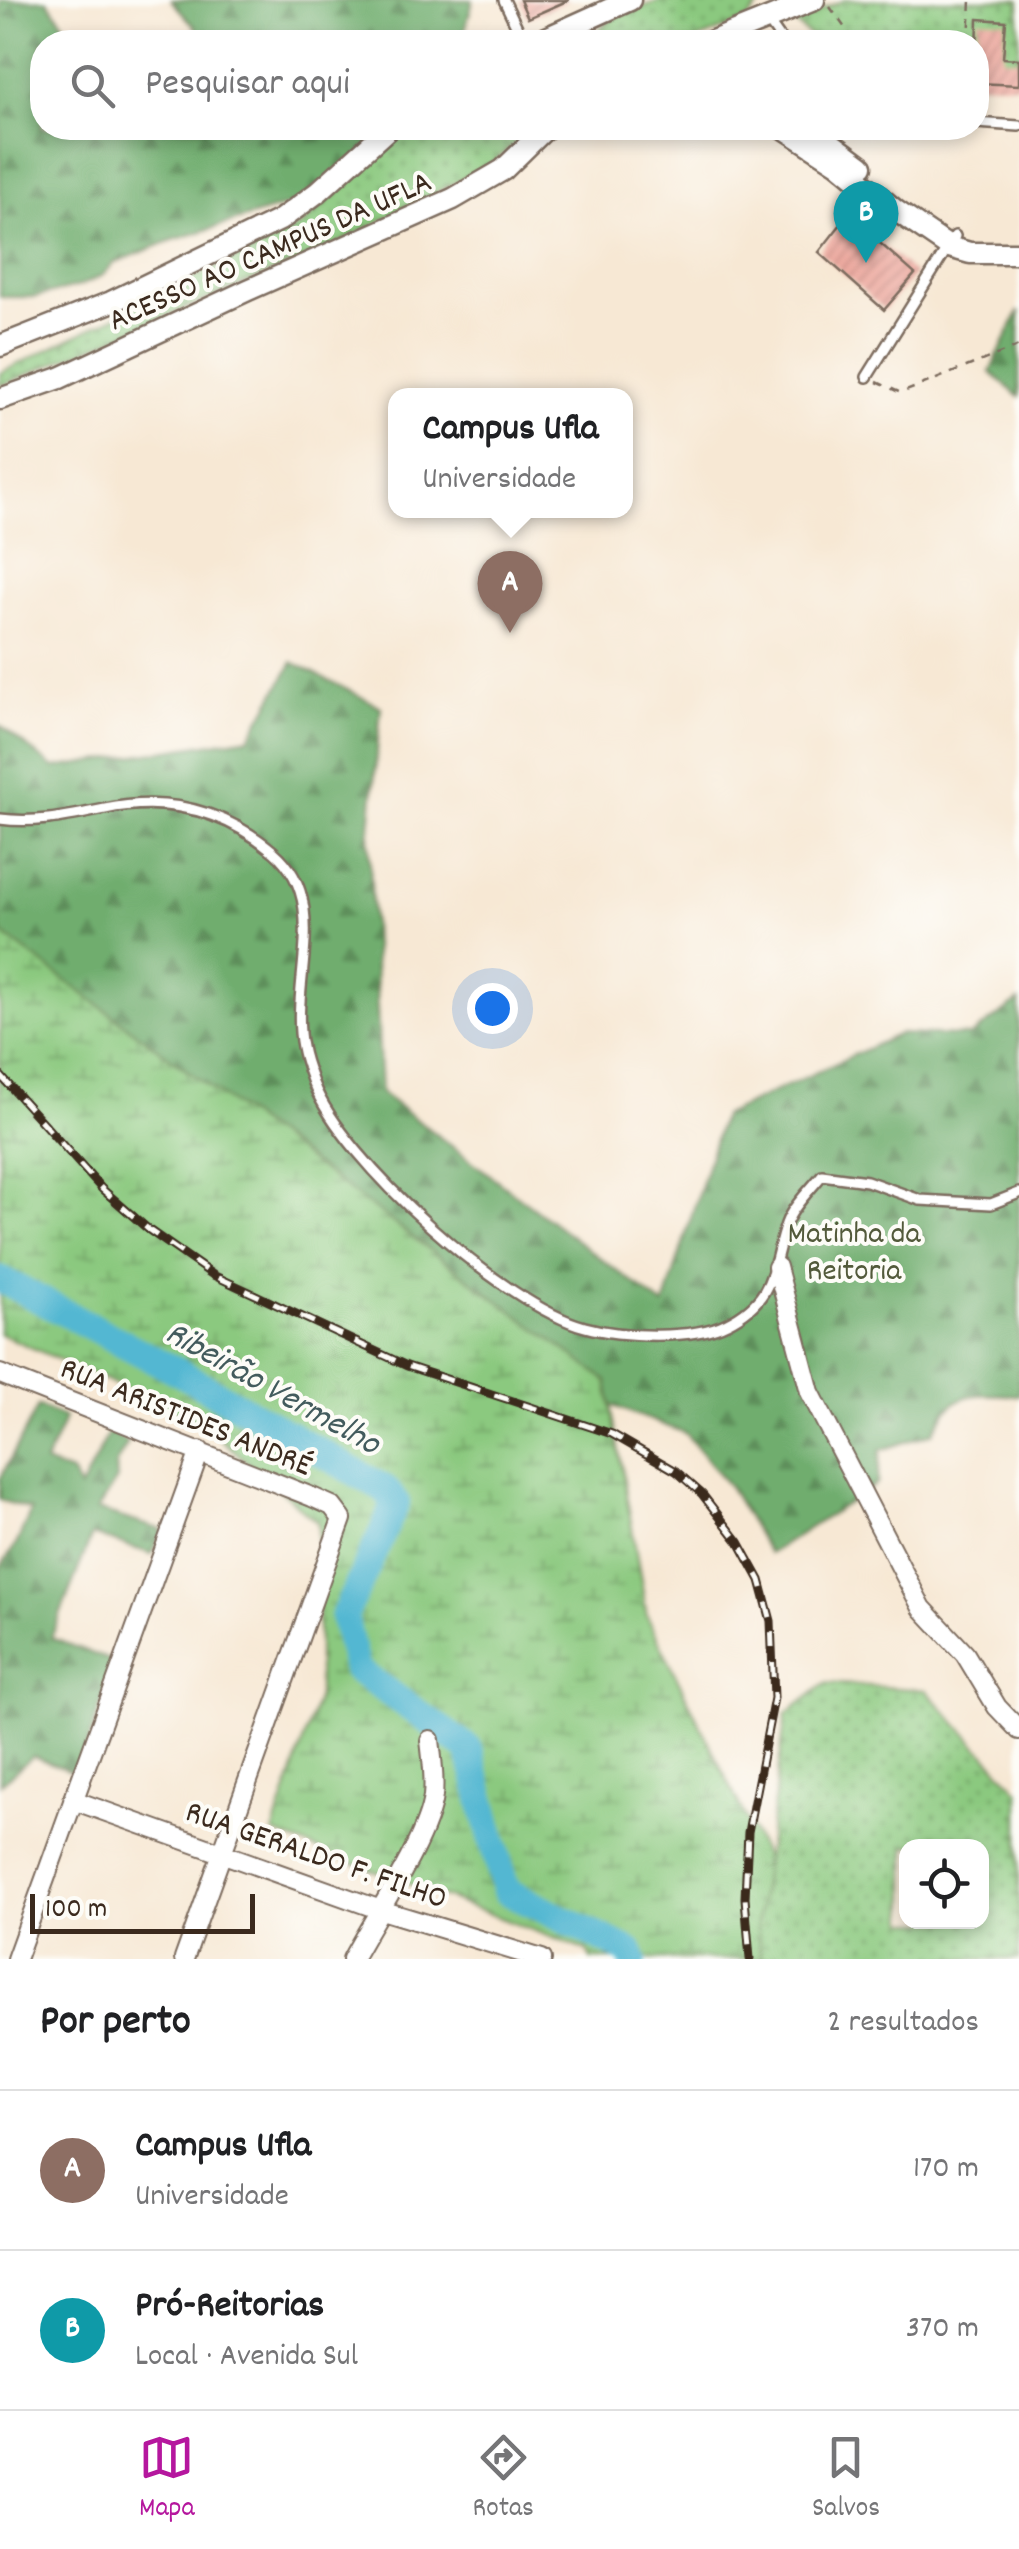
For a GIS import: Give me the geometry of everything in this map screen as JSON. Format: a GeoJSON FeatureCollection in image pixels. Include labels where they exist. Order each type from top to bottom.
{"type":"FeatureCollection","features":[{"type":"Feature","properties":{"kind":"street"},"geometry":{"type":"LineString","coordinates":[[565,30],[630,0]]}},
{"type":"Feature","properties":{"kind":"street"},"geometry":{"type":"LineString","coordinates":[[731,30],[768,9],[814,0]]}},
{"type":"Feature","properties":{"kind":"street"},"geometry":{"type":"LineString","coordinates":[[583,30],[586,21]]}},
{"type":"Feature","properties":{"kind":"street","name":"ACESSO AO CAMPUS DA UFLA"},"geometry":{"type":"LineString","coordinates":[[0,346],[112,302],[294,212],[375,140]]}},
{"type":"Feature","properties":{"kind":"street","name":"ACESSO AO CAMPUS DA UFLA"},"geometry":{"type":"LineString","coordinates":[[0,399],[60,378],[453,200],[504,170],[534,140]]}},
{"type":"Feature","properties":{"kind":"street"},"geometry":{"type":"LineString","coordinates":[[803,140],[838,163],[895,210],[970,253],[1019,253]]}},
{"type":"Feature","properties":{"kind":"street"},"geometry":{"type":"LineString","coordinates":[[826,140],[952,242],[1019,243]]}},
{"type":"Feature","properties":{"kind":"street"},"geometry":{"type":"LineString","coordinates":[[777,1268],[810,1392],[922,1608],[966,1654],[997,1707],[1019,1730]]}},
{"type":"Feature","properties":{"kind":"street","name":"RUA ARISTIDES ANDRÉ"},"geometry":{"type":"LineString","coordinates":[[0,1374],[200,1451],[332,1506],[338,1512],[342,1524],[220,1853]]}},
{"type":"Feature","properties":{"kind":"street"},"geometry":{"type":"LineString","coordinates":[[16,1959],[200,1451]]}},
{"type":"Feature","properties":{"kind":"street"},"geometry":{"type":"LineString","coordinates":[[352,1959],[410,1856],[428,1814],[433,1781],[430,1740]]}},
{"type":"Feature","properties":{"kind":"street","name":"RUA GERALDO F. FILHO"},"geometry":{"type":"LineString","coordinates":[[73,1800],[378,1909],[542,1959]]}},
{"type":"Feature","properties":{"kind":"street"},"geometry":{"type":"LineString","coordinates":[[184,1959],[220,1853]]}},
{"type":"Feature","properties":{"kind":"lane"},"geometry":{"type":"LineString","coordinates":[[504,0],[518,30]]}},
{"type":"Feature","properties":{"kind":"lane"},"geometry":{"type":"LineString","coordinates":[[989,124],[1019,126]]}},
{"type":"Feature","properties":{"kind":"lane"},"geometry":{"type":"LineString","coordinates":[[868,377],[952,242]]}},
{"type":"Feature","properties":{"kind":"lane"},"geometry":{"type":"LineString","coordinates":[[0,819],[71,817],[154,802],[182,805],[249,832],[279,856],[302,894],[306,924],[301,1046],[315,1088],[340,1126],[404,1205],[533,1303],[583,1327],[668,1335],[726,1324],[759,1300],[777,1268],[787,1220],[822,1175],[867,1182],[920,1200],[992,1204],[1019,1193]]}},
{"type":"Feature","properties":{"kind":"path"},"geometry":{"type":"LineString","coordinates":[[825,0],[846,30]]}},
{"type":"Feature","properties":{"kind":"path"},"geometry":{"type":"LineString","coordinates":[[970,30],[971,0]]}},
{"type":"Feature","properties":{"kind":"path"},"geometry":{"type":"LineString","coordinates":[[868,377],[900,392],[1019,346]]}},
{"type":"Feature","properties":{"kind":"green space"},"geometry":{"type":"Polygon","coordinates":[[[0,0],[47,0],[69,30],[30,30],[30,140],[377,140],[362,162],[317,207],[283,207],[170,241],[114,263],[103,275],[80,286],[35,297],[0,297],[0,0]]]}},
{"type":"Feature","properties":{"kind":"green space"},"geometry":{"type":"Polygon","coordinates":[[[171,0],[473,0],[465,30],[196,28],[171,0]]]}},
{"type":"Feature","properties":{"kind":"green space"},"geometry":{"type":"Polygon","coordinates":[[[662,0],[762,0],[748,19],[722,30],[599,30],[632,10],[662,0]]]}},
{"type":"Feature","properties":{"kind":"green space"},"geometry":{"type":"Polygon","coordinates":[[[845,0],[1019,0],[1019,82],[989,82],[989,30],[803,30],[792,21],[845,0]]]}},
{"type":"Feature","properties":{"kind":"green space"},"geometry":{"type":"Polygon","coordinates":[[[394,140],[518,140],[494,162],[329,248],[0,386],[0,373],[300,226],[394,140]]]}},
{"type":"Feature","properties":{"kind":"green space"},"geometry":{"type":"Polygon","coordinates":[[[1019,311],[1019,397],[990,372],[1019,311]]]}},
{"type":"Feature","properties":{"kind":"green space","name":"Matinha da Reitoria"},"geometry":{"type":"Polygon","coordinates":[[[293,662],[381,707],[369,840],[381,1093],[664,1306],[722,1116],[899,1034],[970,1036],[1019,1001],[1019,1395],[978,1395],[958,1401],[933,1433],[881,1450],[877,1484],[769,1554],[730,1488],[685,1433],[228,1261],[0,1075],[0,725],[54,768],[250,737],[293,662]]]}},
{"type":"Feature","properties":{"kind":"green space"},"geometry":{"type":"Polygon","coordinates":[[[0,932],[607,1381],[647,1616],[815,1959],[591,1959],[588,1951],[273,1833],[318,1696],[318,1523],[200,1421],[0,1334],[0,932]]]}},
{"type":"Feature","properties":{"kind":"green space"},"geometry":{"type":"Polygon","coordinates":[[[38,1406],[65,1418],[45,1463],[71,1473],[80,1489],[109,1432],[128,1443],[116,1463],[117,1479],[97,1510],[163,1530],[152,1554],[92,1535],[51,1638],[115,1662],[78,1774],[33,1756],[0,1784],[0,1568],[17,1543],[31,1510],[0,1500],[0,1479],[38,1406]]]}},
{"type":"Feature","properties":{"kind":"green space"},"geometry":{"type":"Polygon","coordinates":[[[826,1683],[926,1690],[1019,1791],[1019,1959],[761,1959],[757,1925],[786,1714],[826,1683]]]}},
{"type":"Feature","properties":{"kind":"building"},"geometry":{"type":"Polygon","coordinates":[[[520,0],[569,0],[528,18],[520,0]]]}},
{"type":"Feature","properties":{"kind":"building"},"geometry":{"type":"Polygon","coordinates":[[[978,19],[1006,21],[1003,58],[1019,59],[1019,85],[989,84],[989,30],[978,30],[978,19]]]}},
{"type":"Feature","properties":{"kind":"building"},"geometry":{"type":"Polygon","coordinates":[[[848,215],[915,274],[884,310],[819,252],[848,215]]]}},
{"type":"Feature","properties":{"kind":"waterway","name":"Ribeirão Vermelho"},"geometry":{"type":"LineString","coordinates":[[0,1279],[188,1377],[385,1489],[396,1503],[344,1616],[356,1670],[469,1749],[506,1891],[630,1952],[633,1959]]}},
{"type":"Feature","properties":{"kind":"railway"},"geometry":{"type":"LineString","coordinates":[[0,1075],[102,1189],[149,1230],[213,1275],[407,1366],[612,1434],[676,1471],[702,1494],[739,1542],[760,1580],[771,1621],[774,1698],[748,1832],[745,1898],[750,1959]]}},
{"type":"Feature","properties":{"kind":"place","name":"Pró-Reitorias"},"geometry":{"type":"Point","coordinates":[866,263]}},
{"type":"Feature","properties":{"kind":"place","name":"Campus Ufla"},"geometry":{"type":"Point","coordinates":[510,633]}}]}
